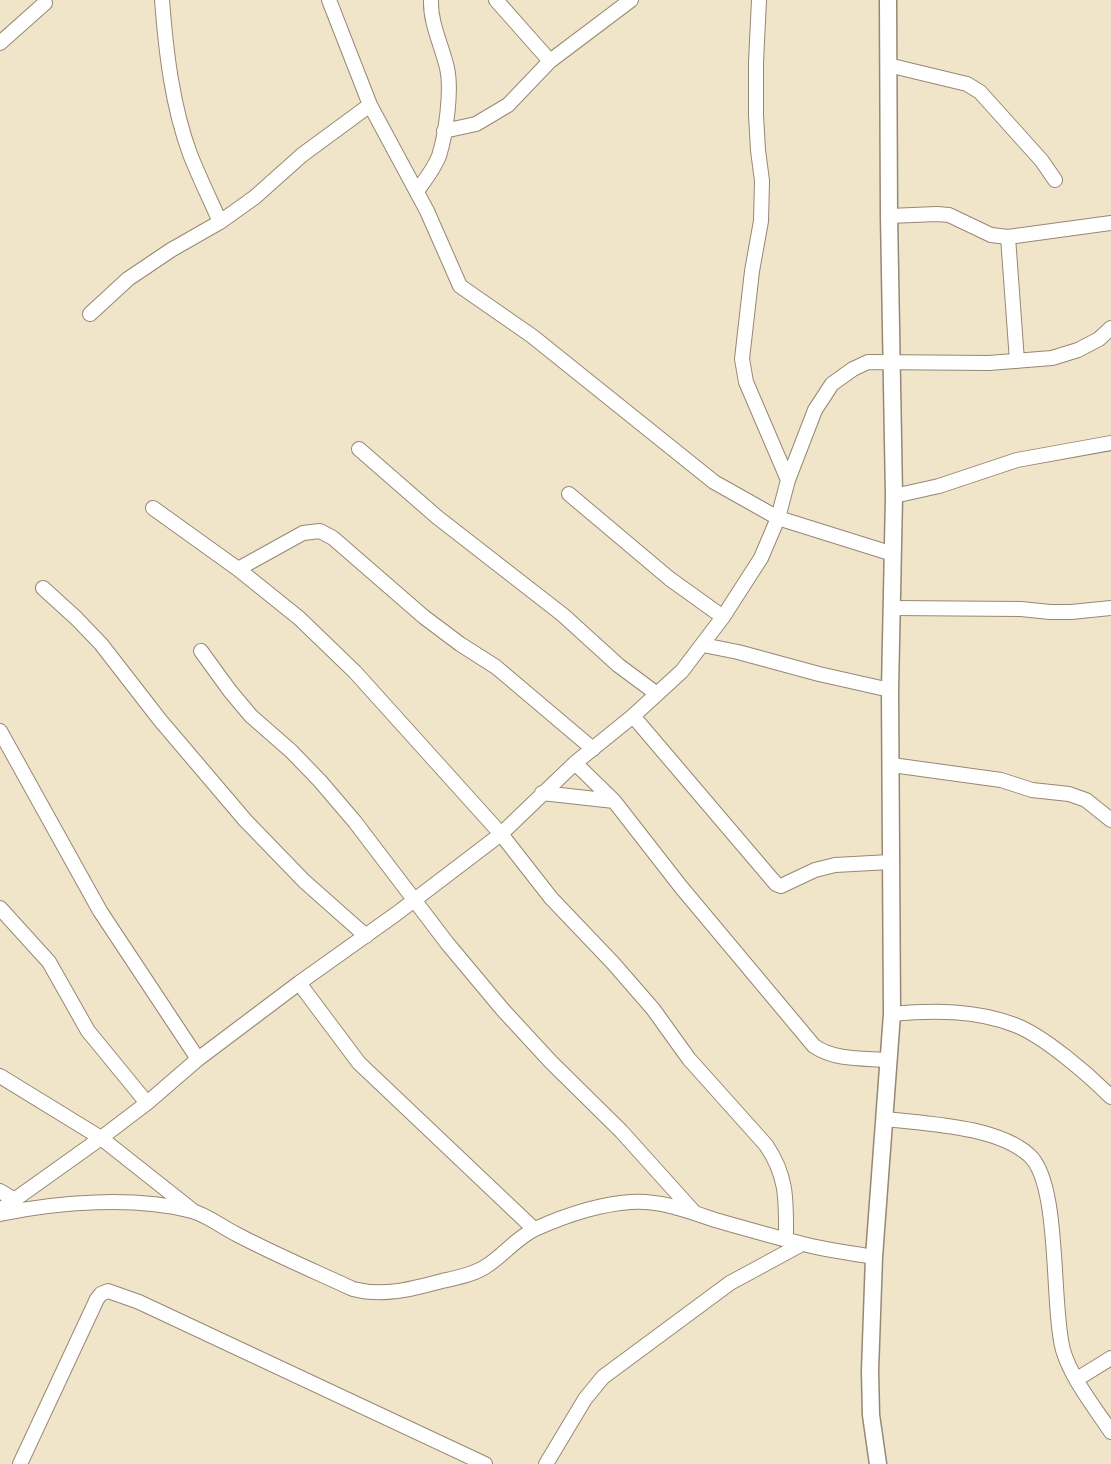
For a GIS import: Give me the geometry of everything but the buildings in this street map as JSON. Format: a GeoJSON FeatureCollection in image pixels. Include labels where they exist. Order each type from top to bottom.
{"type":"FeatureCollection","features":[{"type":"Feature","properties":{"kind":"street"},"geometry":{"type":"LineString","coordinates":[[162,0],[173,90],[190,154],[220,222]]}},
{"type":"Feature","properties":{"kind":"street"},"geometry":{"type":"LineString","coordinates":[[329,0],[370,105],[417,191],[449,257],[460,286],[531,336],[714,482],[778,518],[893,554]]}},
{"type":"Feature","properties":{"kind":"street"},"geometry":{"type":"LineString","coordinates":[[417,191],[438,158],[444,131],[449,86],[431,0]]}},
{"type":"Feature","properties":{"kind":"street"},"geometry":{"type":"LineString","coordinates":[[496,0],[550,61]]}},
{"type":"Feature","properties":{"kind":"street"},"geometry":{"type":"LineString","coordinates":[[444,131],[476,124],[507,105],[550,61],[631,0]]}},
{"type":"Feature","properties":{"kind":"street"},"geometry":{"type":"LineString","coordinates":[[759,0],[756,116],[762,180],[762,221],[752,271],[742,359],[746,382],[788,480]]}},
{"type":"Feature","properties":{"kind":"street"},"geometry":{"type":"LineString","coordinates":[[878,1464],[871,1415],[870,1371],[874,1257],[892,1014],[890,690],[894,496],[888,216],[888,0]]}},
{"type":"Feature","properties":{"kind":"street"},"geometry":{"type":"LineString","coordinates":[[0,43],[45,3]]}},
{"type":"Feature","properties":{"kind":"street"},"geometry":{"type":"LineString","coordinates":[[888,65],[967,84],[980,92],[989,99],[1002,118],[1042,161],[1055,180]]}},
{"type":"Feature","properties":{"kind":"street"},"geometry":{"type":"LineString","coordinates":[[90,314],[128,279],[171,250],[220,222],[255,197],[302,155],[370,105]]}},
{"type":"Feature","properties":{"kind":"street"},"geometry":{"type":"LineString","coordinates":[[888,216],[937,213],[949,215],[991,235],[1008,237],[1111,223]]}},
{"type":"Feature","properties":{"kind":"street"},"geometry":{"type":"LineString","coordinates":[[1008,237],[1017,361]]}},
{"type":"Feature","properties":{"kind":"street"},"geometry":{"type":"LineString","coordinates":[[0,1212],[147,1103],[198,1059],[298,983],[414,901],[501,834],[576,763],[633,716],[682,671],[723,617],[761,558],[778,518],[788,480],[815,410],[832,384],[853,369],[868,362],[891,360],[960,363],[1017,361],[1064,355],[1099,339],[1111,328]]}},
{"type":"Feature","properties":{"kind":"street"},"geometry":{"type":"LineString","coordinates":[[894,496],[939,486],[1017,460],[1111,443]]}},
{"type":"Feature","properties":{"kind":"street"},"geometry":{"type":"LineString","coordinates":[[359,449],[437,517],[563,615],[618,664],[657,694]]}},
{"type":"Feature","properties":{"kind":"street"},"geometry":{"type":"LineString","coordinates":[[569,494],[670,579],[723,617]]}},
{"type":"Feature","properties":{"kind":"street"},"geometry":{"type":"LineString","coordinates":[[153,508],[238,568],[299,618],[355,672],[501,834],[551,898],[653,1009],[689,1059],[766,1145],[777,1161],[783,1179],[786,1239]]}},
{"type":"Feature","properties":{"kind":"street"},"geometry":{"type":"LineString","coordinates":[[238,568],[303,533],[320,531],[333,537],[424,617],[496,667],[593,749]]}},
{"type":"Feature","properties":{"kind":"street"},"geometry":{"type":"LineString","coordinates":[[43,588],[101,644],[160,720],[245,820],[304,882],[366,936]]}},
{"type":"Feature","properties":{"kind":"street"},"geometry":{"type":"LineString","coordinates":[[892,608],[1009,608],[1071,612],[1111,608]]}},
{"type":"Feature","properties":{"kind":"street"},"geometry":{"type":"LineString","coordinates":[[703,645],[890,690]]}},
{"type":"Feature","properties":{"kind":"street"},"geometry":{"type":"LineString","coordinates":[[201,651],[251,716],[320,781],[355,822],[414,901],[503,1010],[551,1062],[621,1131],[693,1211]]}},
{"type":"Feature","properties":{"kind":"street"},"geometry":{"type":"LineString","coordinates":[[633,716],[776,884],[782,886],[815,870],[835,865],[890,862]]}},
{"type":"Feature","properties":{"kind":"street"},"geometry":{"type":"LineString","coordinates":[[0,731],[100,911],[198,1059]]}},
{"type":"Feature","properties":{"kind":"street"},"geometry":{"type":"LineString","coordinates":[[576,763],[614,801],[681,887],[814,1046],[836,1057],[889,1060]]}},
{"type":"Feature","properties":{"kind":"street"},"geometry":{"type":"LineString","coordinates":[[891,765],[1001,780],[1032,790],[1069,794],[1086,800],[1111,820]]}},
{"type":"Feature","properties":{"kind":"street"},"geometry":{"type":"LineString","coordinates":[[542,794],[614,801]]}},
{"type":"Feature","properties":{"kind":"street"},"geometry":{"type":"LineString","coordinates":[[0,908],[49,962],[88,1031],[147,1103]]}},
{"type":"Feature","properties":{"kind":"street"},"geometry":{"type":"LineString","coordinates":[[298,983],[359,1063],[534,1229]]}},
{"type":"Feature","properties":{"kind":"street"},"geometry":{"type":"LineString","coordinates":[[892,1014],[935,1010],[982,1015],[1017,1025],[1040,1038],[1111,1097]]}},
{"type":"Feature","properties":{"kind":"street"},"geometry":{"type":"LineString","coordinates":[[0,1076],[101,1138],[194,1211],[248,1240],[353,1289],[368,1293],[396,1293],[464,1276],[484,1267],[534,1229],[579,1213],[633,1202],[653,1203],[693,1211],[802,1244],[874,1257]]}},
{"type":"Feature","properties":{"kind":"street"},"geometry":{"type":"LineString","coordinates":[[886,1119],[957,1127],[1001,1139],[1031,1156],[1045,1184],[1051,1220],[1059,1327],[1064,1351],[1077,1379],[1111,1432]]}},
{"type":"Feature","properties":{"kind":"street"},"geometry":{"type":"LineString","coordinates":[[0,1191],[15,1200]]}},
{"type":"Feature","properties":{"kind":"street"},"geometry":{"type":"LineString","coordinates":[[0,1212],[84,1203],[160,1206],[194,1211]]}},
{"type":"Feature","properties":{"kind":"street"},"geometry":{"type":"LineString","coordinates":[[546,1464],[585,1399],[603,1377],[730,1283],[802,1244]]}},
{"type":"Feature","properties":{"kind":"street"},"geometry":{"type":"LineString","coordinates":[[20,1464],[97,1299],[108,1291],[139,1302],[485,1464]]}},
{"type":"Feature","properties":{"kind":"street"},"geometry":{"type":"LineString","coordinates":[[1077,1379],[1111,1358]]}}]}
